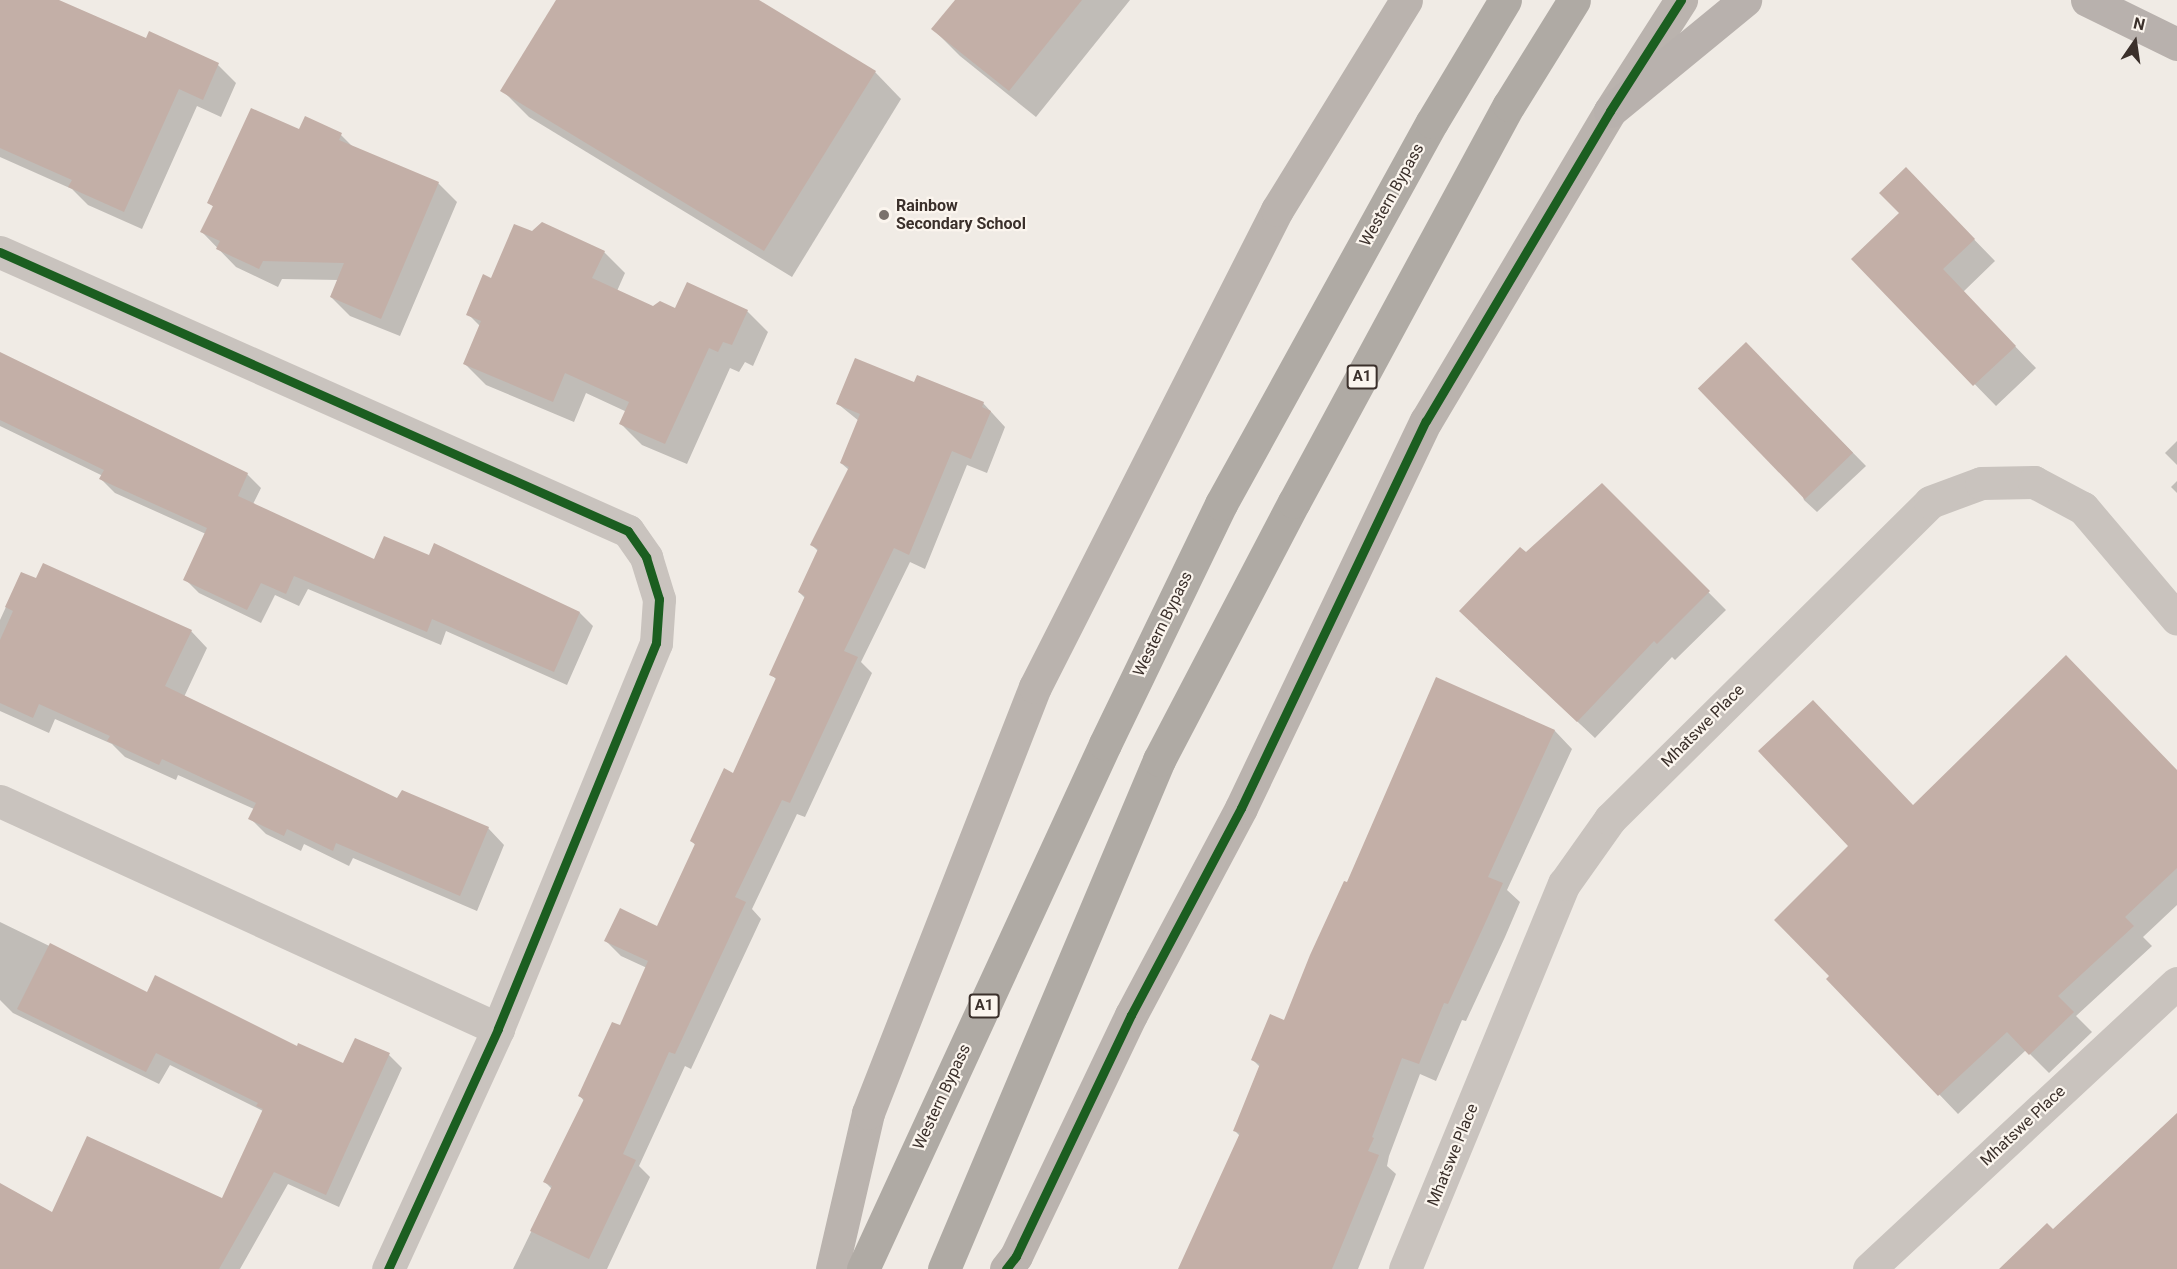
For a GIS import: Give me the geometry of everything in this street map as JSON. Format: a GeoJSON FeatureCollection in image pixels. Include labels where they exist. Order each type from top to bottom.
{"type":"FeatureCollection","features":[{"type":"Feature","properties":{"kind":"highway","name":"Western Bypass"},"geometry":{"type":"LineString","coordinates":[[863,1269],[1105,744],[1221,504],[1432,122],[1505,0]]}},
{"type":"Feature","properties":{"kind":"highway","name":"A1"},"geometry":{"type":"LineString","coordinates":[[944,1269],[1159,760],[1294,502],[1504,115],[1574,0]]}},
{"type":"Feature","properties":{"kind":"main road"},"geometry":{"type":"LineString","coordinates":[[1610,111],[1745,0]]}},
{"type":"Feature","properties":{"kind":"main road"},"geometry":{"type":"LineString","coordinates":[[2087,0],[2177,44]]}},
{"type":"Feature","properties":{"kind":"street"},"geometry":{"type":"LineString","coordinates":[[832,1269],[868,1113],[1035,687],[1277,210],[1406,0]]}},
{"type":"Feature","properties":{"kind":"street"},"geometry":{"type":"LineString","coordinates":[[1006,1269],[1016,1256],[1131,1015],[1241,808],[1426,422],[1610,111],[1681,0]]}},
{"type":"Feature","properties":{"kind":"street"},"geometry":{"type":"LineString","coordinates":[[0,252],[628,531],[646,557],[659,599],[657,643],[498,1029],[388,1269]]}},
{"type":"Feature","properties":{"kind":"street","name":"Mhatswe Place"},"geometry":{"type":"LineString","coordinates":[[1406,1269],[1564,884],[1610,819],[1930,502],[1981,483],[2034,482],[2083,508],[2177,619]]}},
{"type":"Feature","properties":{"kind":"street"},"geometry":{"type":"LineString","coordinates":[[0,801],[498,1029]]}},
{"type":"Feature","properties":{"kind":"street","name":"Mhatswe Place"},"geometry":{"type":"LineString","coordinates":[[1869,1269],[2177,983]]}},
{"type":"Feature","properties":{"kind":"building"},"geometry":{"type":"Polygon","coordinates":[[[0,0],[59,0],[146,38],[149,31],[219,63],[203,100],[179,89],[124,212],[68,187],[72,180],[0,148],[0,0]]]}},
{"type":"Feature","properties":{"kind":"building"},"geometry":{"type":"Polygon","coordinates":[[[556,0],[759,0],[876,71],[764,251],[500,91],[556,0]]]}},
{"type":"Feature","properties":{"kind":"building"},"geometry":{"type":"Polygon","coordinates":[[[955,0],[1082,0],[1009,91],[931,29],[955,0]]]}},
{"type":"Feature","properties":{"kind":"building"},"geometry":{"type":"Polygon","coordinates":[[[251,108],[299,129],[305,116],[342,133],[339,140],[439,182],[381,319],[330,297],[344,263],[263,261],[259,269],[216,249],[220,241],[200,232],[213,206],[207,203],[251,108]]]}},
{"type":"Feature","properties":{"kind":"building"},"geometry":{"type":"Polygon","coordinates":[[[1906,167],[1975,239],[1943,269],[2016,346],[1973,386],[1851,259],[1899,213],[1879,193],[1906,167]]]}},
{"type":"Feature","properties":{"kind":"building"},"geometry":{"type":"Polygon","coordinates":[[[542,222],[605,251],[592,278],[653,306],[660,301],[675,308],[687,282],[748,310],[732,345],[723,342],[718,352],[709,348],[665,444],[619,424],[629,402],[565,373],[553,402],[463,364],[481,321],[466,315],[483,274],[491,278],[514,224],[532,231],[542,222]]]}},
{"type":"Feature","properties":{"kind":"building"},"geometry":{"type":"Polygon","coordinates":[[[1746,342],[1853,453],[1805,499],[1698,389],[1746,342]]]}},
{"type":"Feature","properties":{"kind":"building"},"geometry":{"type":"Polygon","coordinates":[[[0,352],[248,473],[238,496],[374,559],[384,536],[429,555],[434,543],[580,612],[554,672],[432,619],[427,632],[294,576],[286,594],[261,583],[247,610],[183,580],[207,528],[99,479],[104,470],[0,420],[0,352]]]}},
{"type":"Feature","properties":{"kind":"building"},"geometry":{"type":"Polygon","coordinates":[[[855,358],[914,382],[917,375],[984,402],[982,407],[991,411],[971,459],[952,451],[909,555],[894,548],[844,651],[858,657],[790,803],[782,800],[735,897],[746,902],[675,1054],[669,1052],[623,1154],[636,1160],[589,1259],[530,1231],[552,1186],[543,1182],[584,1099],[578,1096],[612,1022],[620,1025],[648,961],[604,941],[620,908],[657,926],[695,844],[690,841],[724,768],[733,773],[776,678],[769,675],[805,596],[798,592],[818,549],[810,545],[849,467],[840,463],[860,414],[836,404],[855,358]]]}},
{"type":"Feature","properties":{"kind":"building"},"geometry":{"type":"Polygon","coordinates":[[[1602,483],[1710,591],[1657,644],[1654,641],[1577,722],[1459,611],[1520,547],[1526,552],[1602,483]]]}},
{"type":"Feature","properties":{"kind":"building"},"geometry":{"type":"Polygon","coordinates":[[[43,563],[192,630],[165,686],[397,798],[402,790],[489,827],[460,896],[336,843],[333,851],[287,829],[284,836],[248,819],[256,803],[162,759],[159,765],[107,741],[110,736],[39,704],[33,718],[0,703],[0,640],[13,611],[5,607],[21,572],[36,578],[43,563]]]}},
{"type":"Feature","properties":{"kind":"building"},"geometry":{"type":"Polygon","coordinates":[[[2066,655],[2177,770],[2177,868],[2125,917],[2134,926],[2058,996],[2074,1012],[2029,1055],[2007,1032],[1938,1096],[1826,979],[1829,976],[1774,920],[1848,846],[1758,751],[1813,700],[1913,805],[2066,655]]]}},
{"type":"Feature","properties":{"kind":"building"},"geometry":{"type":"Polygon","coordinates":[[[1436,677],[1555,730],[1488,877],[1503,883],[1448,1004],[1444,1003],[1419,1064],[1402,1058],[1368,1151],[1379,1155],[1332,1269],[1178,1269],[1240,1133],[1233,1131],[1260,1064],[1251,1060],[1270,1014],[1284,1020],[1310,955],[1344,881],[1347,882],[1436,677]]]}},
{"type":"Feature","properties":{"kind":"building"},"geometry":{"type":"Polygon","coordinates":[[[50,943],[147,992],[155,975],[297,1046],[298,1043],[343,1063],[355,1038],[390,1053],[326,1195],[274,1172],[219,1269],[0,1269],[0,1183],[52,1212],[87,1136],[222,1198],[263,1109],[256,1106],[258,1103],[156,1053],[146,1072],[17,1009],[50,943]]]}},
{"type":"Feature","properties":{"kind":"building"},"geometry":{"type":"Polygon","coordinates":[[[2177,1113],[2177,1269],[1999,1269],[2047,1223],[2053,1229],[2177,1113]]]}},
{"type":"Feature","properties":{"kind":"cycle path"},"geometry":{"type":"LineString","coordinates":[[1006,1269],[1016,1256],[1131,1015],[1241,808],[1426,421],[1610,111],[1681,0]]}},
{"type":"Feature","properties":{"kind":"cycle path"},"geometry":{"type":"LineString","coordinates":[[0,252],[628,531],[646,557],[659,599],[656,643],[498,1029],[388,1269]]}},
{"type":"Feature","properties":{"kind":"place","name":"Rainbow Secondary School"},"geometry":{"type":"Point","coordinates":[884,215]}}]}
